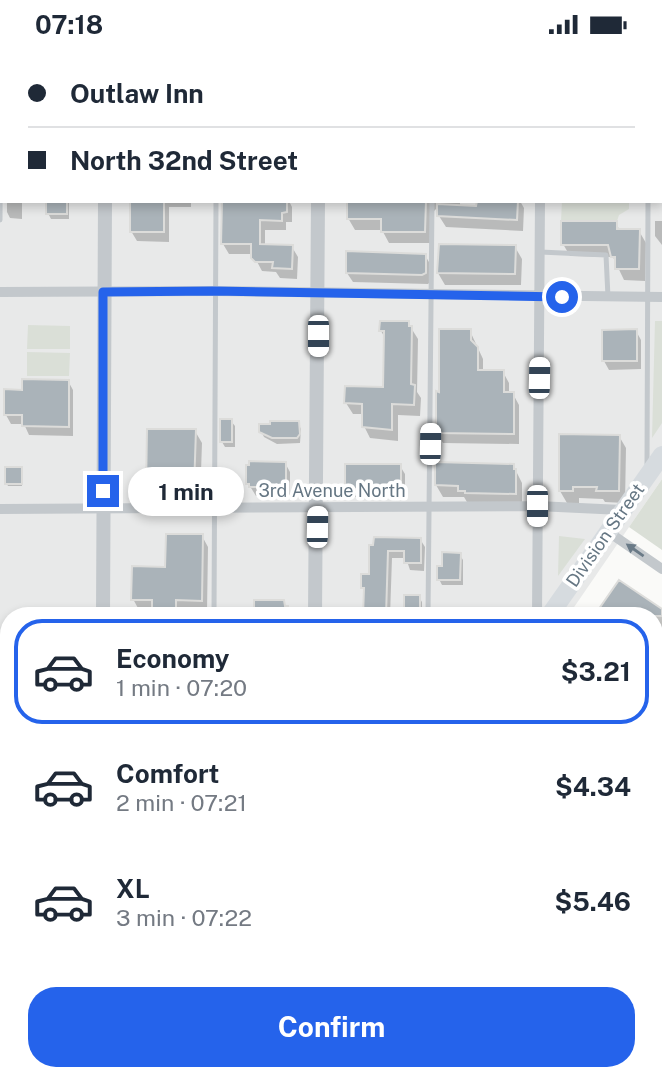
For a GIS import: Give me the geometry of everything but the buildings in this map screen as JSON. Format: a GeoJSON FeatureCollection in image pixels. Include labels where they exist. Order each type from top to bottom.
{"type":"FeatureCollection","features":[{"type":"Feature","properties":{"kind":"main road","name":"Division Street"},"geometry":{"type":"LineString","coordinates":[[554,607],[662,454]]}},
{"type":"Feature","properties":{"kind":"street"},"geometry":{"type":"LineString","coordinates":[[103,607],[105,203]]}},
{"type":"Feature","properties":{"kind":"street"},"geometry":{"type":"LineString","coordinates":[[315,607],[318,203]]}},
{"type":"Feature","properties":{"kind":"street"},"geometry":{"type":"LineString","coordinates":[[540,203],[537,506],[547,607]]}},
{"type":"Feature","properties":{"kind":"street"},"geometry":{"type":"LineString","coordinates":[[0,292],[214,291],[662,297]]}},
{"type":"Feature","properties":{"kind":"street","name":"3rd Avenue North"},"geometry":{"type":"LineString","coordinates":[[0,509],[537,506],[622,510]]}},
{"type":"Feature","properties":{"kind":"street"},"geometry":{"type":"LineString","coordinates":[[607,531],[662,569]]}},
{"type":"Feature","properties":{"kind":"lane"},"geometry":{"type":"LineString","coordinates":[[214,607],[216,203]]}},
{"type":"Feature","properties":{"kind":"lane"},"geometry":{"type":"LineString","coordinates":[[428,607],[432,203]]}},
{"type":"Feature","properties":{"kind":"lane"},"geometry":{"type":"LineString","coordinates":[[648,203],[648,475]]}},
{"type":"Feature","properties":{"kind":"lane"},"geometry":{"type":"LineString","coordinates":[[540,251],[606,255],[608,297]]}},
{"type":"Feature","properties":{"kind":"shaded area"},"geometry":{"type":"Polygon","coordinates":[[[0,203],[662,203],[662,479],[574,607],[0,607],[0,203]]]}},
{"type":"Feature","properties":{"kind":"shaded area"},"geometry":{"type":"Polygon","coordinates":[[[562,203],[629,203],[629,209],[619,215],[617,221],[561,221],[562,203]]]}},
{"type":"Feature","properties":{"kind":"shaded area"},"geometry":{"type":"Polygon","coordinates":[[[655,321],[662,321],[662,423],[652,438],[655,321]]]}},
{"type":"Feature","properties":{"kind":"shaded area"},"geometry":{"type":"Polygon","coordinates":[[[28,325],[70,326],[70,349],[27,349],[28,325]]]}},
{"type":"Feature","properties":{"kind":"shaded area"},"geometry":{"type":"Polygon","coordinates":[[[27,352],[70,353],[69,376],[27,376],[27,352]]]}},
{"type":"Feature","properties":{"kind":"shaded area"},"geometry":{"type":"Polygon","coordinates":[[[662,479],[662,550],[629,527],[662,479]]]}},
{"type":"Feature","properties":{"kind":"shaded area"},"geometry":{"type":"Polygon","coordinates":[[[559,536],[585,539],[558,576],[559,536]]]}},
{"type":"Feature","properties":{"kind":"route"},"geometry":{"type":"LineString","coordinates":[[103,491],[103,292],[431,293],[562,297]]}}]}
